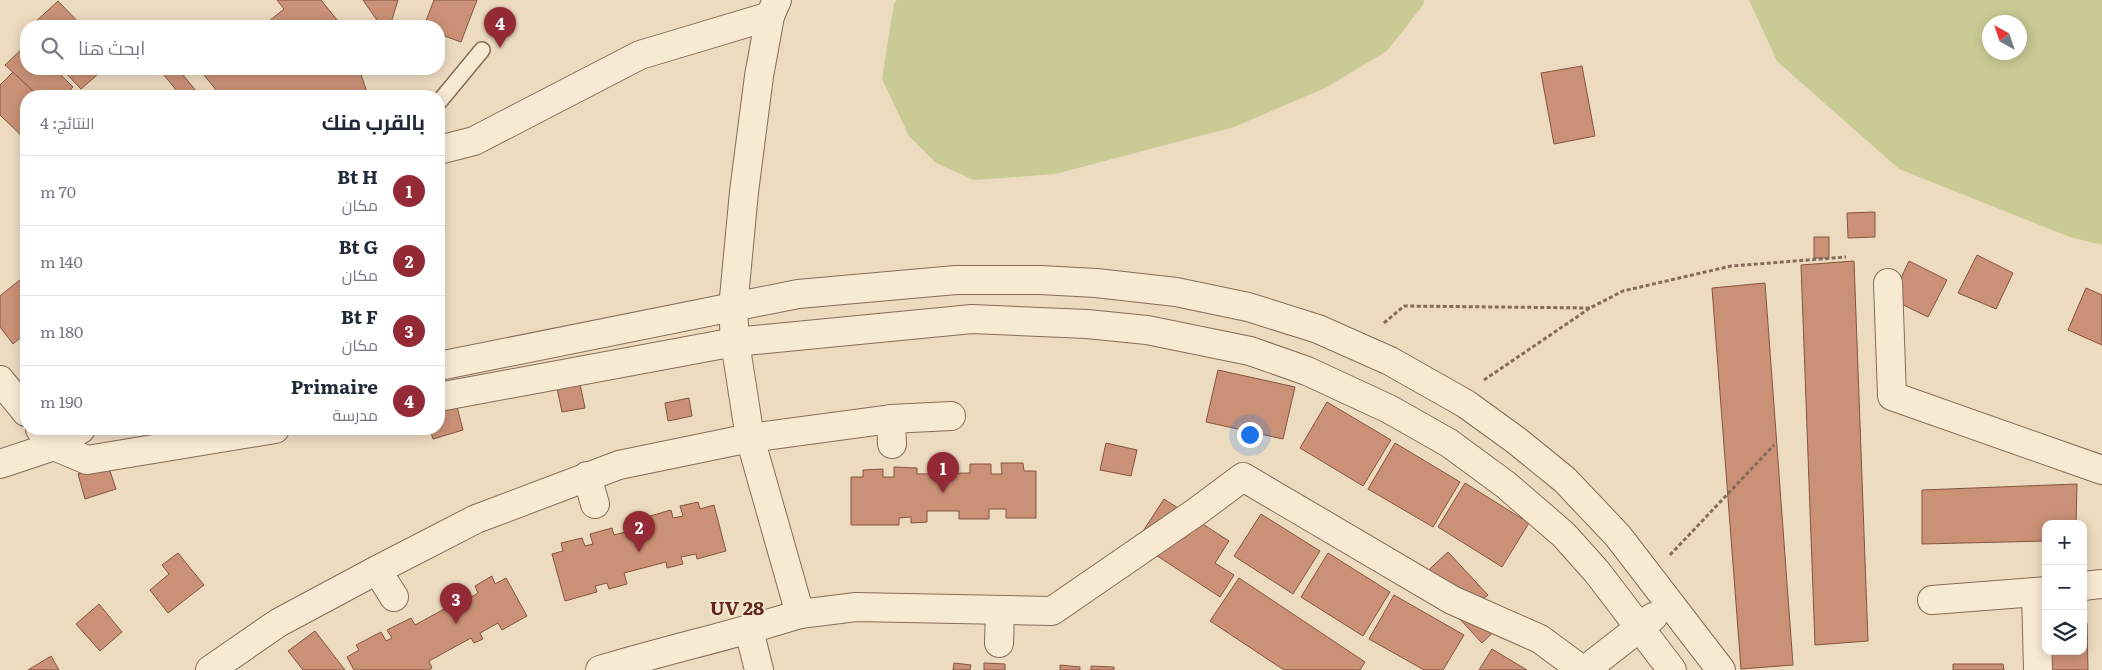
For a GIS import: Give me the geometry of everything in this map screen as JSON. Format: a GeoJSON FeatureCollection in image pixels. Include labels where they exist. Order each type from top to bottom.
{"type":"FeatureCollection","features":[{"type":"Feature","properties":{"kind":"street"},"geometry":{"type":"LineString","coordinates":[[445,148],[474,141],[640,55],[774,8]]}},
{"type":"Feature","properties":{"kind":"street"},"geometry":{"type":"LineString","coordinates":[[774,8],[759,76],[744,192],[733,308],[735,342],[750,438],[800,614]]}},
{"type":"Feature","properties":{"kind":"street"},"geometry":{"type":"LineString","coordinates":[[445,365],[798,294],[946,281],[1040,280],[1096,283],[1176,292],[1257,310],[1318,329],[1390,361],[1466,404],[1517,441],[1566,480],[1618,536],[1721,670]]}},
{"type":"Feature","properties":{"kind":"street"},"geometry":{"type":"LineString","coordinates":[[1888,283],[1892,396],[2102,470]]}},
{"type":"Feature","properties":{"kind":"street"},"geometry":{"type":"LineString","coordinates":[[445,396],[735,342],[972,319],[1088,324],[1146,330],[1250,351],[1307,371],[1389,409],[1450,443],[1506,485],[1564,535],[1598,572],[1672,670]]}},
{"type":"Feature","properties":{"kind":"street"},"geometry":{"type":"LineString","coordinates":[[0,380],[20,400]]}},
{"type":"Feature","properties":{"kind":"street"},"geometry":{"type":"LineString","coordinates":[[210,670],[278,623],[476,519],[618,465],[750,438],[891,432],[951,416]]}},
{"type":"Feature","properties":{"kind":"street"},"geometry":{"type":"LineString","coordinates":[[0,464],[47,437],[87,460],[239,435]]}},
{"type":"Feature","properties":{"kind":"street"},"geometry":{"type":"LineString","coordinates":[[587,476],[595,504]]}},
{"type":"Feature","properties":{"kind":"street"},"geometry":{"type":"LineString","coordinates":[[600,670],[749,630],[800,614],[856,607],[1052,611],[1196,512],[1243,476],[1452,600],[1540,638],[1584,670],[1670,604]]}},
{"type":"Feature","properties":{"kind":"street"},"geometry":{"type":"LineString","coordinates":[[376,570],[394,597]]}},
{"type":"Feature","properties":{"kind":"street"},"geometry":{"type":"LineString","coordinates":[[2087,586],[2102,584]]}},
{"type":"Feature","properties":{"kind":"street"},"geometry":{"type":"LineString","coordinates":[[1932,600],[2041,592],[2038,670]]}},
{"type":"Feature","properties":{"kind":"street"},"geometry":{"type":"LineString","coordinates":[[999,643],[1000,610]]}},
{"type":"Feature","properties":{"kind":"street"},"geometry":{"type":"LineString","coordinates":[[749,630],[759,670]]}},
{"type":"Feature","properties":{"kind":"lane"},"geometry":{"type":"LineString","coordinates":[[445,95],[482,50]]}},
{"type":"Feature","properties":{"kind":"path"},"geometry":{"type":"LineString","coordinates":[[1484,380],[1590,308],[1623,291],[1722,268],[1846,257]]}},
{"type":"Feature","properties":{"kind":"path"},"geometry":{"type":"LineString","coordinates":[[1384,323],[1404,306],[1590,308]]}},
{"type":"Feature","properties":{"kind":"path"},"geometry":{"type":"LineString","coordinates":[[1669,556],[1774,445]]}},
{"type":"Feature","properties":{"kind":"green space"},"geometry":{"type":"Polygon","coordinates":[[[897,0],[1424,0],[1423,5],[1387,51],[1325,88],[1234,127],[1055,174],[974,180],[936,163],[909,136],[882,79],[894,3],[897,0]]]}},
{"type":"Feature","properties":{"kind":"green space"},"geometry":{"type":"Polygon","coordinates":[[[1749,0],[2102,0],[2102,245],[2070,237],[1899,169],[1777,61],[1749,0]]]}},
{"type":"Feature","properties":{"kind":"building"},"geometry":{"type":"Polygon","coordinates":[[[277,0],[321,0],[337,20],[270,20],[284,9],[277,0]]]}},
{"type":"Feature","properties":{"kind":"building"},"geometry":{"type":"Polygon","coordinates":[[[363,0],[398,0],[392,20],[377,20],[363,0]]]}},
{"type":"Feature","properties":{"kind":"building"},"geometry":{"type":"Polygon","coordinates":[[[434,0],[477,0],[461,42],[445,36],[445,20],[426,20],[434,0]]]}},
{"type":"Feature","properties":{"kind":"building"},"geometry":{"type":"Polygon","coordinates":[[[58,1],[76,20],[37,20],[58,1]]]}},
{"type":"Feature","properties":{"kind":"building"},"geometry":{"type":"Polygon","coordinates":[[[20,51],[20,75],[61,75],[73,87],[70,90],[32,90],[5,65],[20,51]]]}},
{"type":"Feature","properties":{"kind":"building"},"geometry":{"type":"Polygon","coordinates":[[[1582,66],[1595,136],[1554,144],[1541,73],[1582,66]]]}},
{"type":"Feature","properties":{"kind":"building"},"geometry":{"type":"Polygon","coordinates":[[[13,72],[32,90],[20,90],[20,134],[0,115],[0,85],[13,72]]]}},
{"type":"Feature","properties":{"kind":"building"},"geometry":{"type":"Polygon","coordinates":[[[68,75],[97,75],[81,89],[68,75]]]}},
{"type":"Feature","properties":{"kind":"building"},"geometry":{"type":"Polygon","coordinates":[[[164,75],[183,75],[195,90],[176,90],[164,75]]]}},
{"type":"Feature","properties":{"kind":"building"},"geometry":{"type":"Polygon","coordinates":[[[204,75],[361,75],[366,89],[365,90],[216,90],[204,75]]]}},
{"type":"Feature","properties":{"kind":"building"},"geometry":{"type":"Polygon","coordinates":[[[1875,212],[1875,237],[1848,238],[1847,213],[1875,212]]]}},
{"type":"Feature","properties":{"kind":"building"},"geometry":{"type":"Polygon","coordinates":[[[1814,237],[1829,237],[1829,258],[1814,258],[1814,237]]]}},
{"type":"Feature","properties":{"kind":"building"},"geometry":{"type":"Polygon","coordinates":[[[1977,255],[2013,273],[1996,309],[1958,293],[1977,255]]]}},
{"type":"Feature","properties":{"kind":"building"},"geometry":{"type":"Polygon","coordinates":[[[1854,261],[1868,641],[1815,645],[1801,265],[1854,261]]]}},
{"type":"Feature","properties":{"kind":"building"},"geometry":{"type":"Polygon","coordinates":[[[1909,261],[1947,280],[1928,317],[1891,299],[1909,261]]]}},
{"type":"Feature","properties":{"kind":"building"},"geometry":{"type":"Polygon","coordinates":[[[20,280],[20,338],[13,344],[0,327],[0,296],[20,280]]]}},
{"type":"Feature","properties":{"kind":"building"},"geometry":{"type":"Polygon","coordinates":[[[1765,283],[1793,665],[1741,669],[1712,288],[1765,283]]]}},
{"type":"Feature","properties":{"kind":"building"},"geometry":{"type":"Polygon","coordinates":[[[2086,288],[2102,295],[2102,345],[2068,330],[2086,288]]]}},
{"type":"Feature","properties":{"kind":"building"},"geometry":{"type":"Polygon","coordinates":[[[1218,370],[1295,387],[1283,439],[1206,422],[1218,370]]]}},
{"type":"Feature","properties":{"kind":"building"},"geometry":{"type":"Polygon","coordinates":[[[580,384],[585,408],[562,412],[557,388],[580,384]]]}},
{"type":"Feature","properties":{"kind":"building"},"geometry":{"type":"Polygon","coordinates":[[[689,398],[692,416],[668,421],[665,403],[689,398]]]}},
{"type":"Feature","properties":{"kind":"building"},"geometry":{"type":"Polygon","coordinates":[[[1327,402],[1391,440],[1363,486],[1300,448],[1327,402]]]}},
{"type":"Feature","properties":{"kind":"building"},"geometry":{"type":"Polygon","coordinates":[[[456,403],[463,430],[433,439],[432,435],[445,435],[445,406],[456,403]]]}},
{"type":"Feature","properties":{"kind":"building"},"geometry":{"type":"Polygon","coordinates":[[[1106,443],[1137,450],[1131,476],[1100,470],[1106,443]]]}},
{"type":"Feature","properties":{"kind":"building"},"geometry":{"type":"Polygon","coordinates":[[[1395,443],[1460,482],[1433,527],[1368,489],[1395,443]]]}},
{"type":"Feature","properties":{"kind":"building"},"geometry":{"type":"Polygon","coordinates":[[[1001,463],[1023,463],[1024,471],[1036,471],[1036,518],[1006,518],[1006,509],[989,509],[989,519],[959,519],[959,511],[927,511],[927,522],[911,523],[911,517],[899,518],[899,525],[851,525],[851,477],[863,477],[863,470],[883,469],[883,477],[894,477],[894,467],[917,468],[917,474],[970,473],[970,464],[991,464],[991,474],[1002,474],[1001,463]]]}},
{"type":"Feature","properties":{"kind":"building"},"geometry":{"type":"Polygon","coordinates":[[[108,465],[116,489],[85,499],[78,474],[108,465]]]}},
{"type":"Feature","properties":{"kind":"building"},"geometry":{"type":"Polygon","coordinates":[[[1465,483],[1529,523],[1502,567],[1438,527],[1465,483]]]}},
{"type":"Feature","properties":{"kind":"building"},"geometry":{"type":"Polygon","coordinates":[[[2077,484],[2076,520],[2042,520],[2042,541],[1922,544],[1922,490],[2077,484]]]}},
{"type":"Feature","properties":{"kind":"building"},"geometry":{"type":"Polygon","coordinates":[[[1164,499],[1229,541],[1215,563],[1234,575],[1220,597],[1136,542],[1164,499]]]}},
{"type":"Feature","properties":{"kind":"building"},"geometry":{"type":"Polygon","coordinates":[[[698,502],[700,509],[714,505],[726,551],[697,559],[696,554],[681,557],[683,564],[667,568],[666,562],[624,573],[627,584],[609,589],[607,583],[595,586],[597,592],[565,601],[552,554],[563,551],[561,543],[582,538],[585,546],[593,544],[590,534],[612,528],[614,535],[652,525],[650,516],[671,510],[673,518],[683,516],[680,506],[698,502]]]}},
{"type":"Feature","properties":{"kind":"building"},"geometry":{"type":"Polygon","coordinates":[[[1261,514],[1320,551],[1293,594],[1234,556],[1261,514]]]}},
{"type":"Feature","properties":{"kind":"building"},"geometry":{"type":"Polygon","coordinates":[[[1448,552],[1488,595],[1482,600],[1503,623],[1482,643],[1421,577],[1448,552]]]}},
{"type":"Feature","properties":{"kind":"building"},"geometry":{"type":"Polygon","coordinates":[[[178,553],[204,585],[168,613],[150,590],[169,574],[162,565],[178,553]]]}},
{"type":"Feature","properties":{"kind":"building"},"geometry":{"type":"Polygon","coordinates":[[[1328,553],[1390,592],[1363,636],[1301,597],[1328,553]]]}},
{"type":"Feature","properties":{"kind":"building"},"geometry":{"type":"Polygon","coordinates":[[[492,576],[495,584],[506,578],[527,616],[502,630],[498,623],[480,633],[483,639],[474,643],[471,638],[429,661],[432,668],[429,670],[354,670],[347,657],[359,650],[356,645],[381,632],[386,641],[392,638],[387,630],[411,618],[415,625],[446,608],[443,602],[463,591],[468,599],[478,593],[475,586],[492,576]]]}},
{"type":"Feature","properties":{"kind":"building"},"geometry":{"type":"Polygon","coordinates":[[[1239,578],[1365,662],[1360,670],[1284,670],[1210,621],[1239,578]]]}},
{"type":"Feature","properties":{"kind":"building"},"geometry":{"type":"Polygon","coordinates":[[[1394,595],[1464,635],[1443,670],[1424,670],[1369,639],[1394,595]]]}},
{"type":"Feature","properties":{"kind":"building"},"geometry":{"type":"Polygon","coordinates":[[[99,604],[122,632],[100,651],[76,624],[99,604]]]}},
{"type":"Feature","properties":{"kind":"building"},"geometry":{"type":"Polygon","coordinates":[[[2087,623],[2088,670],[2033,670],[2043,655],[2087,655],[2087,623]]]}},
{"type":"Feature","properties":{"kind":"building"},"geometry":{"type":"Polygon","coordinates":[[[315,631],[345,670],[303,670],[288,651],[315,631]]]}},
{"type":"Feature","properties":{"kind":"building"},"geometry":{"type":"Polygon","coordinates":[[[1492,649],[1527,670],[1479,670],[1492,649]]]}},
{"type":"Feature","properties":{"kind":"building"},"geometry":{"type":"Polygon","coordinates":[[[51,656],[59,670],[28,670],[51,656]]]}},
{"type":"Feature","properties":{"kind":"building"},"geometry":{"type":"Polygon","coordinates":[[[954,663],[971,665],[970,670],[953,670],[954,663]]]}},
{"type":"Feature","properties":{"kind":"building"},"geometry":{"type":"Polygon","coordinates":[[[984,663],[1005,664],[1005,670],[984,670],[984,663]]]}},
{"type":"Feature","properties":{"kind":"building"},"geometry":{"type":"Polygon","coordinates":[[[1953,664],[2003,664],[2004,670],[1953,670],[1953,664]]]}},
{"type":"Feature","properties":{"kind":"building"},"geometry":{"type":"Polygon","coordinates":[[[1060,665],[1080,667],[1080,670],[1060,670],[1060,665]]]}},
{"type":"Feature","properties":{"kind":"building"},"geometry":{"type":"Polygon","coordinates":[[[1091,666],[1114,667],[1114,670],[1091,670],[1091,666]]]}},
{"type":"Feature","properties":{"kind":"place","name":"Primaire"},"geometry":{"type":"Point","coordinates":[500,48]}},
{"type":"Feature","properties":{"kind":"place","name":"Bt H"},"geometry":{"type":"Point","coordinates":[943,493]}},
{"type":"Feature","properties":{"kind":"place","name":"Bt G"},"geometry":{"type":"Point","coordinates":[639,552]}},
{"type":"Feature","properties":{"kind":"place","name":"Bt F"},"geometry":{"type":"Point","coordinates":[456,624]}},
{"type":"Feature","properties":{"kind":"district","name":"UV 28"},"geometry":{"type":"Point","coordinates":[737,607]}}]}
